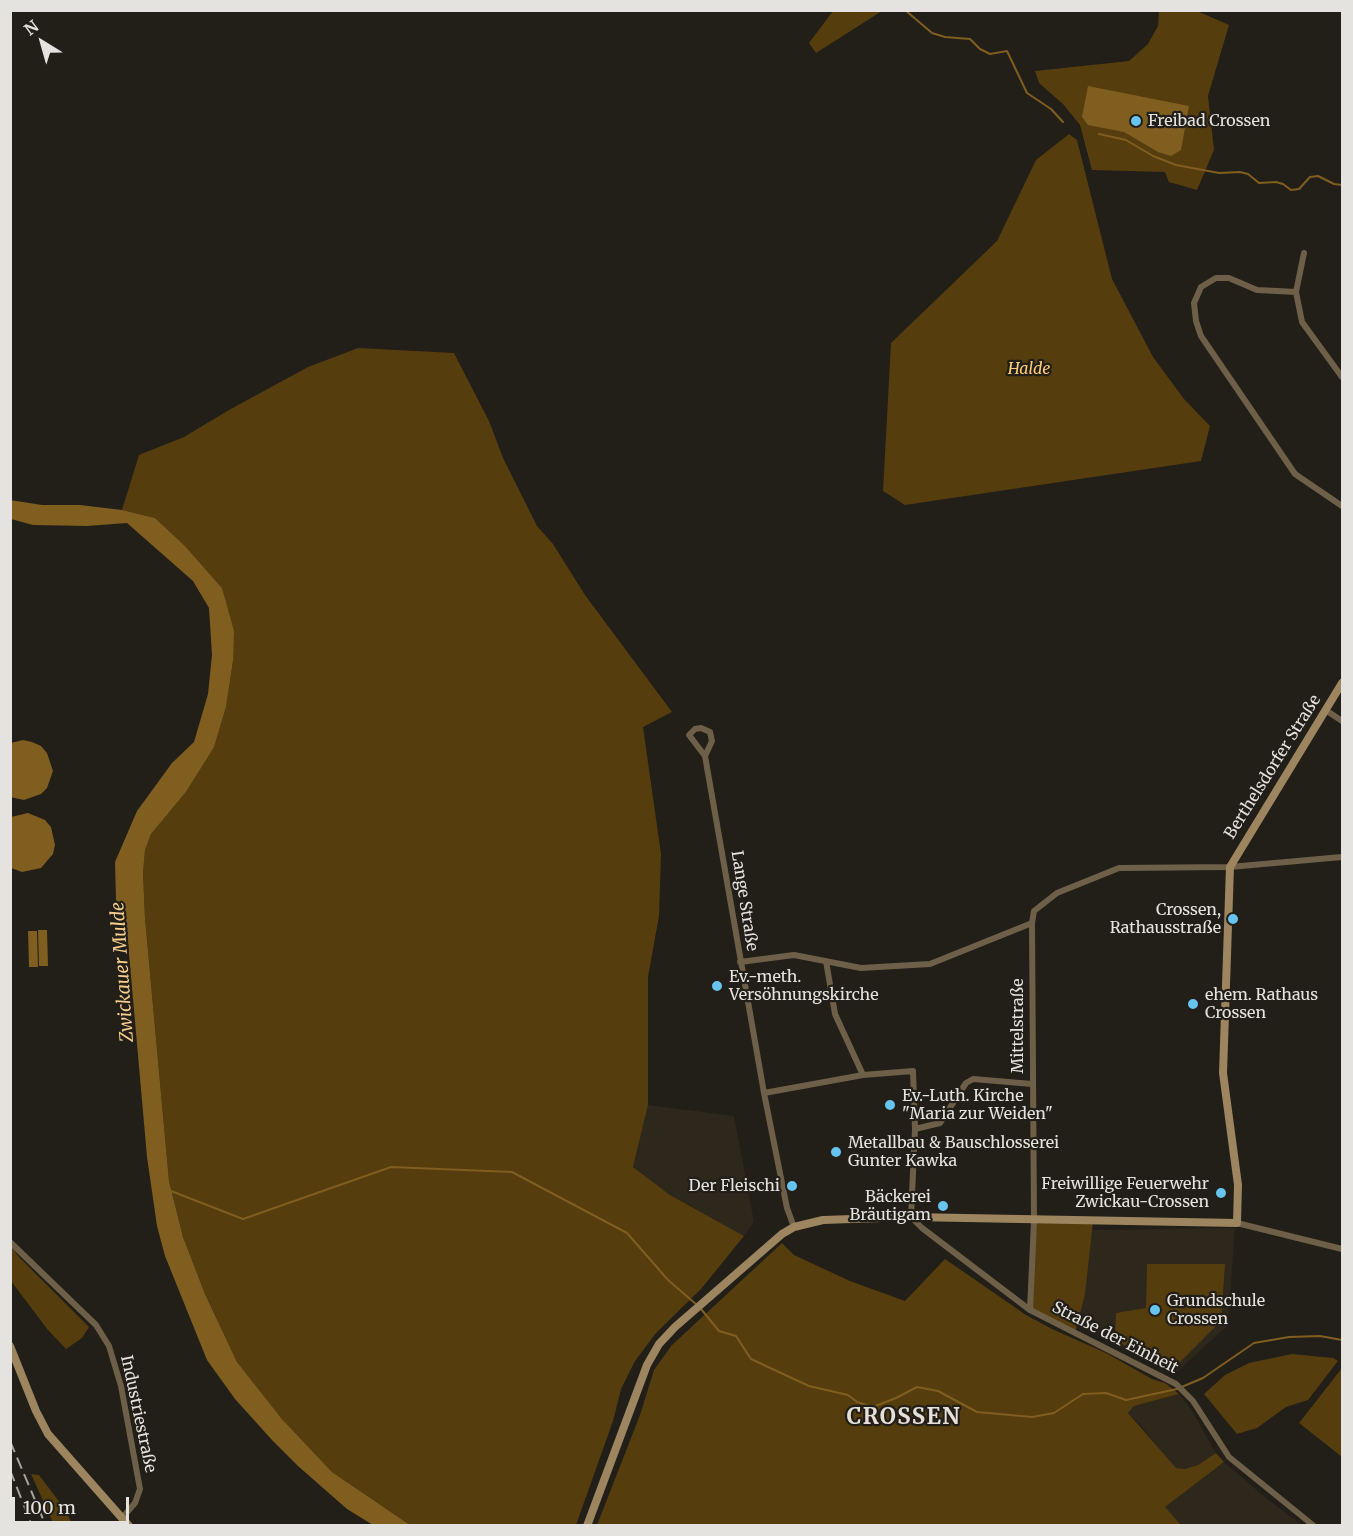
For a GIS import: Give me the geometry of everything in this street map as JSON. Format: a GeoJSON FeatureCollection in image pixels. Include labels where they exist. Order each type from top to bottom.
{"type":"FeatureCollection","features":[{"type":"Feature","properties":{"kind":"street"},"geometry":{"type":"LineString","coordinates":[[1304,253],[1296,292],[1302,322],[1342,377]]}},
{"type":"Feature","properties":{"kind":"street"},"geometry":{"type":"LineString","coordinates":[[1296,292],[1257,290],[1229,278],[1216,278],[1201,287],[1194,303],[1196,321],[1201,336],[1295,474],[1342,506]]}},
{"type":"Feature","properties":{"kind":"street","name":"Berthelsdorfer Straße"},"geometry":{"type":"LineString","coordinates":[[1230,867],[1342,683]]}},
{"type":"Feature","properties":{"kind":"street"},"geometry":{"type":"LineString","coordinates":[[1327,711],[1342,721]]}},
{"type":"Feature","properties":{"kind":"street","name":"Lange Straße"},"geometry":{"type":"LineString","coordinates":[[705,756],[712,741],[710,732],[701,728],[695,729],[689,735],[705,756],[740,962],[788,1208],[794,1227]]}},
{"type":"Feature","properties":{"kind":"street"},"geometry":{"type":"LineString","coordinates":[[740,962],[794,955],[861,968],[930,964],[1032,923],[1034,911],[1057,894],[1119,868],[1230,867],[1342,857]]}},
{"type":"Feature","properties":{"kind":"street"},"geometry":{"type":"LineString","coordinates":[[1230,867],[1223,1073],[1238,1185],[1237,1224]]}},
{"type":"Feature","properties":{"kind":"street","name":"Mittelstraße"},"geometry":{"type":"LineString","coordinates":[[1030,1310],[1034,1221],[1032,923]]}},
{"type":"Feature","properties":{"kind":"street"},"geometry":{"type":"LineString","coordinates":[[826,961],[835,1014],[863,1075]]}},
{"type":"Feature","properties":{"kind":"street"},"geometry":{"type":"LineString","coordinates":[[765,1093],[863,1075],[913,1071],[915,1129],[911,1217]]}},
{"type":"Feature","properties":{"kind":"street"},"geometry":{"type":"LineString","coordinates":[[915,1129],[940,1123],[966,1083],[973,1079],[1032,1084]]}},
{"type":"Feature","properties":{"kind":"street"},"geometry":{"type":"LineString","coordinates":[[587,1526],[647,1365],[659,1344],[675,1327],[782,1234],[794,1227],[823,1220],[911,1217],[1237,1224],[1342,1249]]}},
{"type":"Feature","properties":{"kind":"street","name":"Straße der Einheit"},"geometry":{"type":"LineString","coordinates":[[911,1217],[1030,1310],[1176,1384],[1185,1393],[1229,1457],[1314,1526]]}},
{"type":"Feature","properties":{"kind":"street","name":"Industriestraße"},"geometry":{"type":"LineString","coordinates":[[10,1242],[96,1325],[109,1346],[121,1386],[140,1489],[135,1503],[122,1518]]}},
{"type":"Feature","properties":{"kind":"street"},"geometry":{"type":"LineString","coordinates":[[10,1346],[36,1411],[48,1434],[129,1526]]}},
{"type":"Feature","properties":{"kind":"shaded area","name":"Freibad Crossen"},"geometry":{"type":"Polygon","coordinates":[[[1088,86],[1189,106],[1181,150],[1171,156],[1158,152],[1124,132],[1088,125],[1082,117],[1088,86]]]}},
{"type":"Feature","properties":{"kind":"shaded area"},"geometry":{"type":"Polygon","coordinates":[[[10,500],[42,505],[80,505],[122,510],[155,518],[185,546],[222,588],[234,631],[233,661],[226,707],[214,747],[186,792],[151,834],[145,850],[143,873],[145,918],[169,1181],[183,1237],[205,1294],[237,1362],[282,1419],[332,1472],[410,1525],[373,1525],[347,1509],[298,1466],[235,1399],[207,1360],[165,1256],[157,1226],[147,1157],[127,931],[116,900],[115,862],[137,811],[172,763],[194,742],[208,694],[212,655],[209,608],[193,581],[127,523],[87,526],[33,525],[11,519],[10,500]]]}},
{"type":"Feature","properties":{"kind":"shaded area"},"geometry":{"type":"Polygon","coordinates":[[[23,740],[41,746],[47,753],[53,771],[47,788],[41,794],[24,800],[10,797],[11,743],[23,740]]]}},
{"type":"Feature","properties":{"kind":"shaded area"},"geometry":{"type":"Polygon","coordinates":[[[28,813],[45,820],[51,827],[55,845],[53,854],[41,868],[22,872],[11,868],[11,817],[28,813]]]}},
{"type":"Feature","properties":{"kind":"shaded area"},"geometry":{"type":"Polygon","coordinates":[[[38,930],[47,930],[48,966],[39,966],[38,930]]]}},
{"type":"Feature","properties":{"kind":"shaded area"},"geometry":{"type":"Polygon","coordinates":[[[28,931],[37,931],[38,967],[29,967],[28,931]]]}},
{"type":"Feature","properties":{"kind":"shaded area"},"geometry":{"type":"Polygon","coordinates":[[[648,1105],[734,1116],[754,1222],[744,1236],[670,1195],[633,1167],[648,1105]]]}},
{"type":"Feature","properties":{"kind":"shaded area","name":"Grundschule Crossen"},"geometry":{"type":"Polygon","coordinates":[[[1235,1228],[1228,1325],[1175,1374],[1078,1326],[1092,1230],[1235,1228]]]}},
{"type":"Feature","properties":{"kind":"shaded area"},"geometry":{"type":"Polygon","coordinates":[[[1179,1394],[1191,1409],[1216,1453],[1198,1465],[1185,1469],[1176,1468],[1170,1463],[1128,1413],[1134,1406],[1179,1394]]]}},
{"type":"Feature","properties":{"kind":"shaded area"},"geometry":{"type":"Polygon","coordinates":[[[1224,1462],[1302,1525],[1181,1525],[1164,1507],[1224,1462]]]}},
{"type":"Feature","properties":{"kind":"green space"},"geometry":{"type":"Polygon","coordinates":[[[833,11],[882,11],[816,53],[809,43],[833,11]]]}},
{"type":"Feature","properties":{"kind":"green space"},"geometry":{"type":"Polygon","coordinates":[[[1159,11],[1197,11],[1229,25],[1208,96],[1214,150],[1197,190],[1169,182],[1165,172],[1092,170],[1080,125],[1063,104],[1039,83],[1035,71],[1129,61],[1148,44],[1158,26],[1159,11]]]}},
{"type":"Feature","properties":{"kind":"green space","name":"Halde"},"geometry":{"type":"Polygon","coordinates":[[[1069,134],[1077,140],[1112,279],[1153,357],[1184,399],[1210,426],[1201,461],[905,505],[883,491],[891,343],[997,241],[1036,160],[1069,134]]]}},
{"type":"Feature","properties":{"kind":"green space"},"geometry":{"type":"Polygon","coordinates":[[[358,348],[454,353],[489,421],[503,458],[537,526],[553,544],[585,595],[672,712],[643,727],[661,854],[659,916],[648,977],[648,1105],[633,1167],[670,1195],[744,1236],[701,1289],[656,1333],[635,1361],[621,1389],[613,1421],[576,1525],[410,1525],[332,1472],[282,1419],[237,1362],[205,1294],[183,1237],[169,1181],[145,918],[143,873],[145,849],[151,834],[186,792],[214,746],[226,707],[233,661],[222,588],[185,546],[155,518],[122,510],[139,455],[184,437],[308,367],[358,348]]]}},
{"type":"Feature","properties":{"kind":"green space"},"geometry":{"type":"Polygon","coordinates":[[[1034,1221],[1093,1222],[1085,1294],[1075,1333],[1030,1310],[1034,1221]]]}},
{"type":"Feature","properties":{"kind":"green space"},"geometry":{"type":"Polygon","coordinates":[[[782,1243],[794,1255],[850,1281],[905,1301],[945,1259],[1026,1315],[1106,1353],[1152,1379],[1165,1383],[1179,1394],[1134,1406],[1128,1413],[1176,1468],[1185,1469],[1198,1465],[1216,1453],[1224,1462],[1165,1507],[1181,1525],[597,1525],[640,1415],[654,1370],[672,1345],[782,1243]]]}},
{"type":"Feature","properties":{"kind":"green space"},"geometry":{"type":"Polygon","coordinates":[[[10,1245],[19,1257],[89,1327],[82,1338],[66,1349],[48,1330],[11,1281],[10,1245]]]}},
{"type":"Feature","properties":{"kind":"green space"},"geometry":{"type":"Polygon","coordinates":[[[1147,1264],[1225,1264],[1221,1321],[1173,1369],[1115,1341],[1116,1313],[1146,1308],[1147,1264]]]}},
{"type":"Feature","properties":{"kind":"green space"},"geometry":{"type":"Polygon","coordinates":[[[1292,1354],[1333,1358],[1338,1361],[1308,1400],[1286,1407],[1257,1428],[1237,1434],[1204,1394],[1225,1375],[1249,1363],[1292,1354]]]}},
{"type":"Feature","properties":{"kind":"green space"},"geometry":{"type":"Polygon","coordinates":[[[1342,1368],[1342,1457],[1299,1423],[1342,1368]]]}},
{"type":"Feature","properties":{"kind":"green space"},"geometry":{"type":"Polygon","coordinates":[[[31,1474],[39,1475],[64,1508],[73,1525],[54,1525],[31,1474]]]}},
{"type":"Feature","properties":{"kind":"waterway"},"geometry":{"type":"LineString","coordinates":[[905,10],[932,33],[945,37],[970,39],[980,49],[990,54],[1007,51],[1027,93],[1051,109],[1063,122]]}},
{"type":"Feature","properties":{"kind":"waterway"},"geometry":{"type":"LineString","coordinates":[[1099,134],[1126,140],[1153,156],[1176,165],[1219,173],[1240,172],[1248,174],[1259,183],[1276,182],[1291,190],[1299,189],[1310,177],[1318,176],[1334,184],[1342,185]]}},
{"type":"Feature","properties":{"kind":"waterway"},"geometry":{"type":"LineString","coordinates":[[171,1191],[243,1219],[391,1167],[512,1172],[627,1233],[668,1280],[697,1305]]}},
{"type":"Feature","properties":{"kind":"waterway"},"geometry":{"type":"LineString","coordinates":[[701,1309],[719,1331],[736,1336],[751,1359],[809,1386],[848,1395],[857,1402],[873,1407],[917,1387],[938,1391],[977,1412],[1032,1417],[1054,1413],[1083,1394],[1106,1393],[1126,1400],[1177,1389],[1203,1378],[1254,1343],[1289,1337],[1320,1336],[1342,1340]]}},
{"type":"Feature","properties":{"kind":"railway"},"geometry":{"type":"LineString","coordinates":[[10,1441],[46,1526]]}},
{"type":"Feature","properties":{"kind":"railway"},"geometry":{"type":"LineString","coordinates":[[10,1470],[32,1526]]}},
{"type":"Feature","properties":{"kind":"place","name":"Freibad Crossen"},"geometry":{"type":"Point","coordinates":[1136,121]}},
{"type":"Feature","properties":{"kind":"place","name":"Crossen, Rathausstraße"},"geometry":{"type":"Point","coordinates":[1233,919]}},
{"type":"Feature","properties":{"kind":"place","name":"Ev.-meth. Versöhnungskirche"},"geometry":{"type":"Point","coordinates":[717,986]}},
{"type":"Feature","properties":{"kind":"place","name":"ehem. Rathaus Crossen"},"geometry":{"type":"Point","coordinates":[1193,1004]}},
{"type":"Feature","properties":{"kind":"place","name":"Ev.-Luth. Kirche \"Maria zur Weiden\""},"geometry":{"type":"Point","coordinates":[890,1105]}},
{"type":"Feature","properties":{"kind":"place","name":"Metallbau & Bauschlosserei Gunter Kawka"},"geometry":{"type":"Point","coordinates":[836,1152]}},
{"type":"Feature","properties":{"kind":"place","name":"Der Fleischi"},"geometry":{"type":"Point","coordinates":[792,1186]}},
{"type":"Feature","properties":{"kind":"place","name":"Freiwillige Feuerwehr Zwickau-Crossen"},"geometry":{"type":"Point","coordinates":[1221,1193]}},
{"type":"Feature","properties":{"kind":"place","name":"Bäckerei Bräutigam"},"geometry":{"type":"Point","coordinates":[943,1206]}},
{"type":"Feature","properties":{"kind":"place","name":"Grundschule Crossen"},"geometry":{"type":"Point","coordinates":[1155,1310]}},
{"type":"Feature","properties":{"kind":"district","name":"CROSSEN"},"geometry":{"type":"Point","coordinates":[904,1418]}},
{"type":"Feature","properties":{"kind":"water label","name":"Zwickauer Mulde"},"geometry":{"type":"Point","coordinates":[123,972]}}]}
